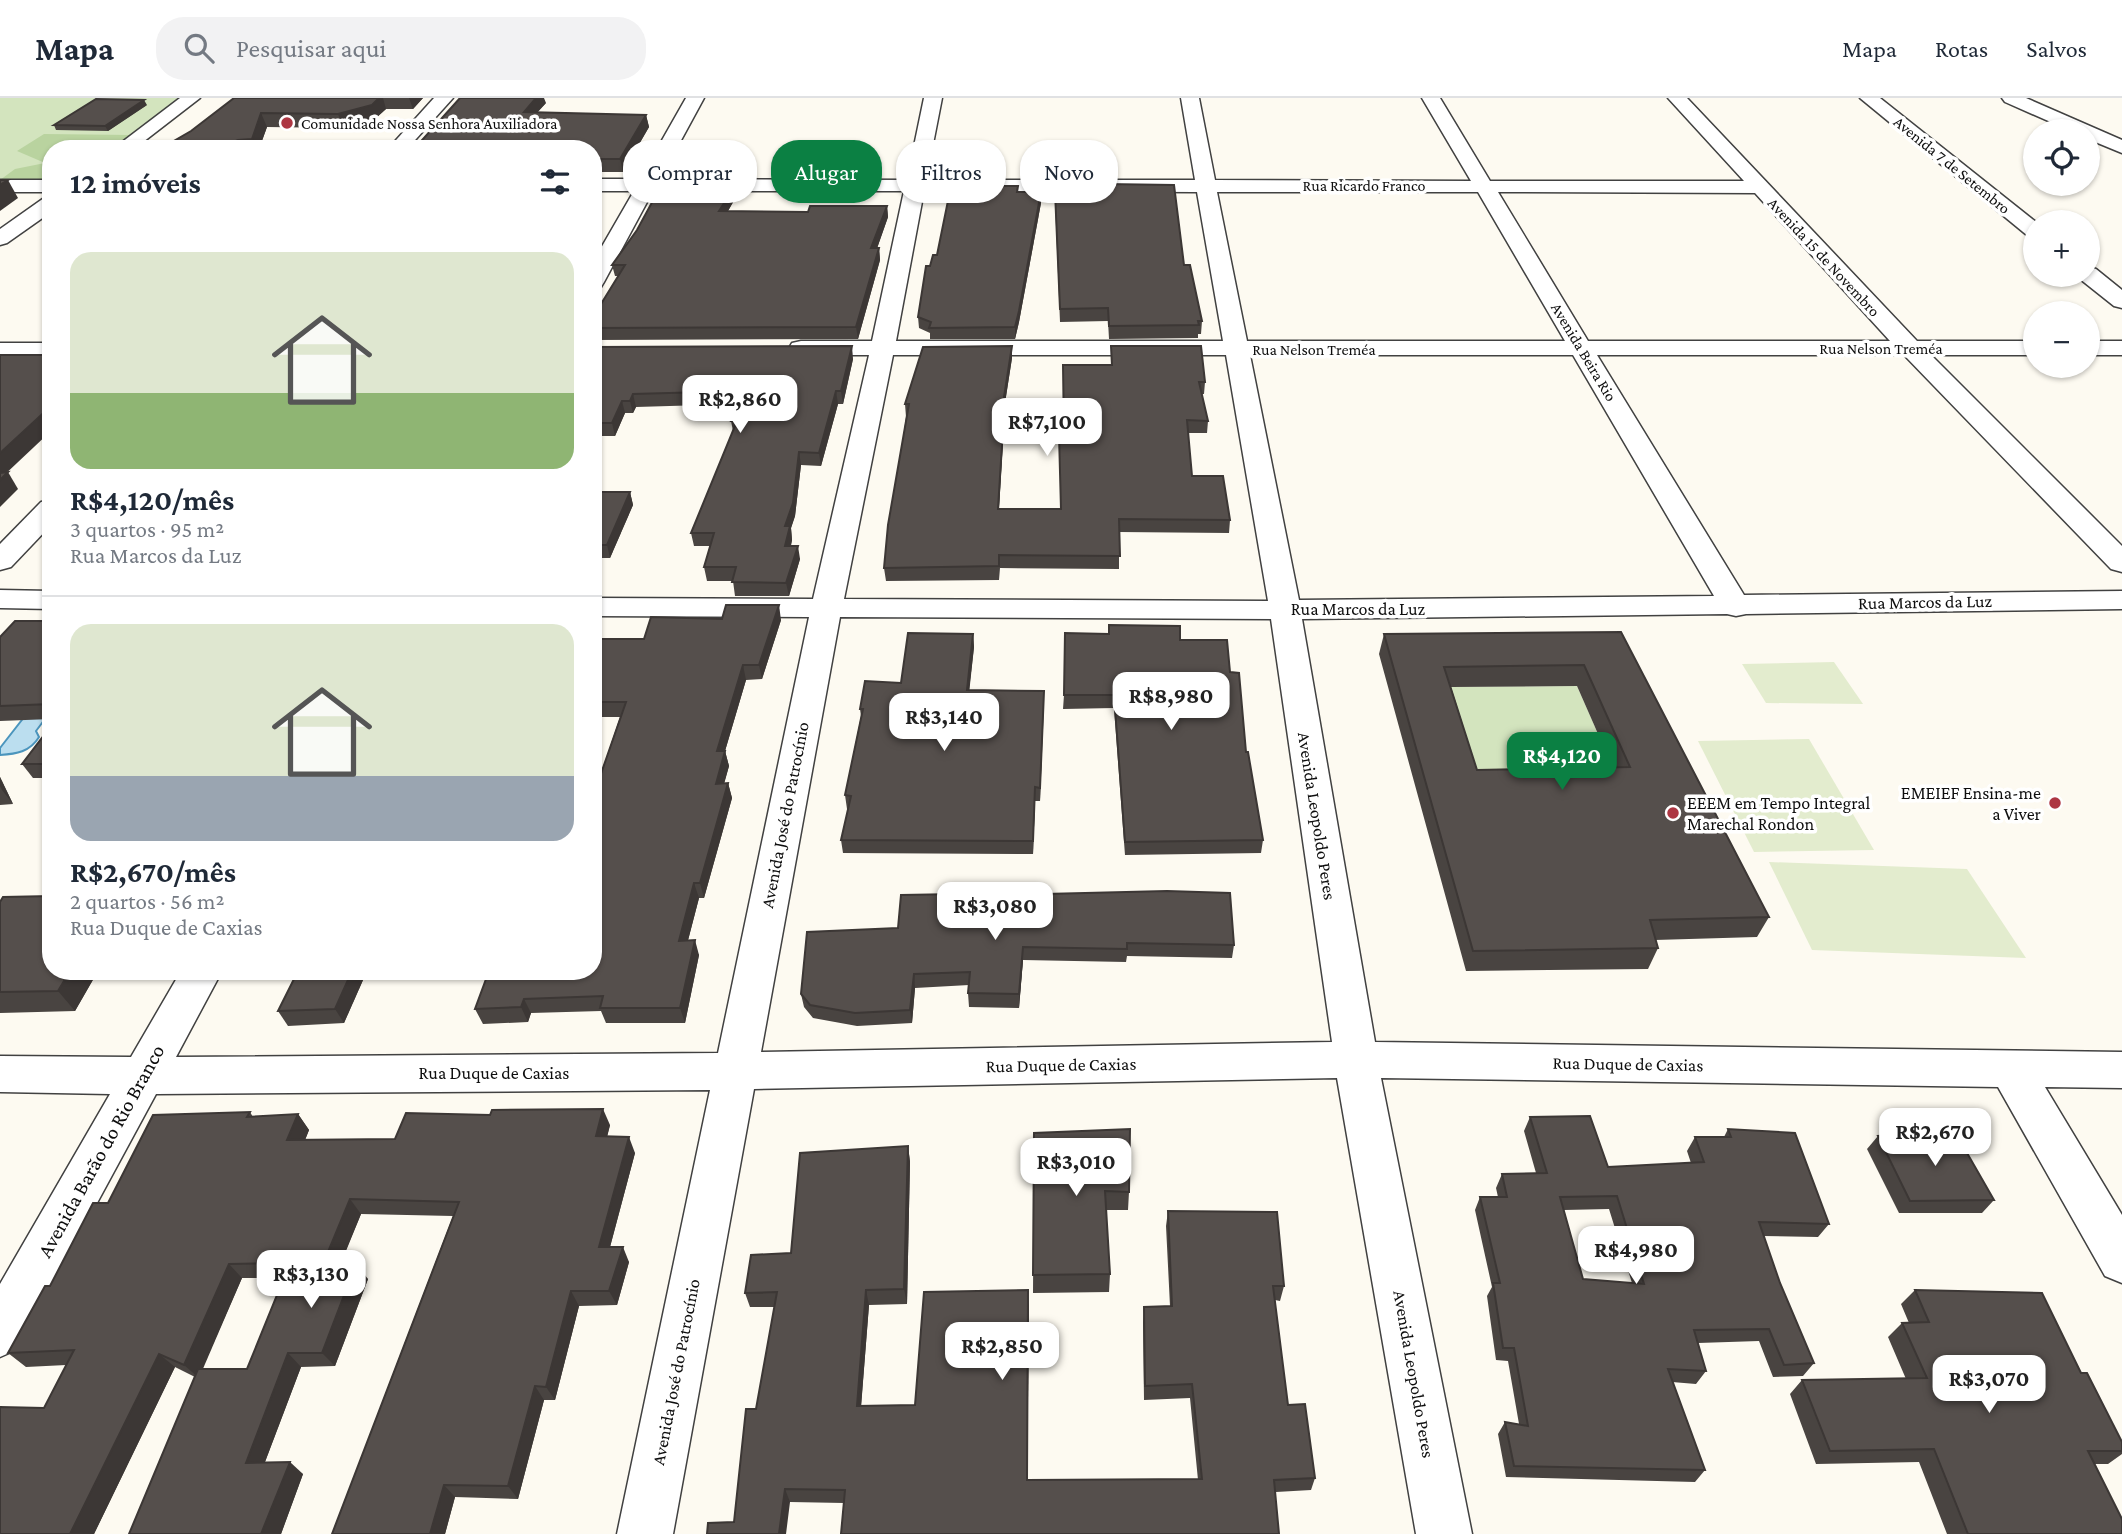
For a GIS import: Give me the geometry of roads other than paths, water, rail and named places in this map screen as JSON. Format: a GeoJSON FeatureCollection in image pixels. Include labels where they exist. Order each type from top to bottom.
{"type":"FeatureCollection","features":[{"type":"Feature","properties":{"kind":"street"},"geometry":{"type":"LineString","coordinates":[[134,140],[191,98]]}},
{"type":"Feature","properties":{"kind":"street"},"geometry":{"type":"LineString","coordinates":[[405,140],[444,98]]}},
{"type":"Feature","properties":{"kind":"street"},"geometry":{"type":"LineString","coordinates":[[673,140],[695,98]]}},
{"type":"Feature","properties":{"kind":"street","name":"Avenida José do Patrocínio"},"geometry":{"type":"LineString","coordinates":[[924,140],[933,98]]}},
{"type":"Feature","properties":{"kind":"street","name":"Avenida Leopoldo Peres"},"geometry":{"type":"LineString","coordinates":[[1190,98],[1285,610],[1356,1060],[1444,1534]]}},
{"type":"Feature","properties":{"kind":"street","name":"Avenida Beira Rio"},"geometry":{"type":"LineString","coordinates":[[1431,98],[1736,607]]}},
{"type":"Feature","properties":{"kind":"street","name":"Avenida 15 de Novembro"},"geometry":{"type":"LineString","coordinates":[[1677,98],[1757,187],[1910,348],[2122,563]]}},
{"type":"Feature","properties":{"kind":"street","name":"Avenida 7 de Setembro"},"geometry":{"type":"LineString","coordinates":[[1869,98],[2023,222]]}},
{"type":"Feature","properties":{"kind":"street"},"geometry":{"type":"LineString","coordinates":[[2011,98],[2058,119]]}},
{"type":"Feature","properties":{"kind":"street"},"geometry":{"type":"LineString","coordinates":[[2100,138],[2122,147]]}},
{"type":"Feature","properties":{"kind":"street","name":"Rua Ricardo Franco"},"geometry":{"type":"LineString","coordinates":[[757,185],[896,184]]}},
{"type":"Feature","properties":{"kind":"street","name":"Rua Ricardo Franco"},"geometry":{"type":"LineString","coordinates":[[1006,184],[1757,187]]}},
{"type":"Feature","properties":{"kind":"street","name":"Rua Ricardo Franco"},"geometry":{"type":"LineString","coordinates":[[602,185],[623,185]]}},
{"type":"Feature","properties":{"kind":"street"},"geometry":{"type":"LineString","coordinates":[[0,186],[42,186]]}},
{"type":"Feature","properties":{"kind":"street"},"geometry":{"type":"LineString","coordinates":[[602,266],[639,203]]}},
{"type":"Feature","properties":{"kind":"street","name":"Avenida José do Patrocínio"},"geometry":{"type":"LineString","coordinates":[[645,1534],[826,609],[911,203]]}},
{"type":"Feature","properties":{"kind":"street"},"geometry":{"type":"LineString","coordinates":[[0,239],[42,209]]}},
{"type":"Feature","properties":{"kind":"street"},"geometry":{"type":"LineString","coordinates":[[2100,284],[2122,302]]}},
{"type":"Feature","properties":{"kind":"street","name":"Rua Nelson Treméa"},"geometry":{"type":"LineString","coordinates":[[772,349],[1581,346],[2023,348]]}},
{"type":"Feature","properties":{"kind":"street"},"geometry":{"type":"LineString","coordinates":[[2100,348],[2122,348]]}},
{"type":"Feature","properties":{"kind":"street"},"geometry":{"type":"LineString","coordinates":[[0,350],[42,350]]}},
{"type":"Feature","properties":{"kind":"street"},"geometry":{"type":"LineString","coordinates":[[0,561],[42,518]]}},
{"type":"Feature","properties":{"kind":"street"},"geometry":{"type":"LineString","coordinates":[[0,599],[42,600]]}},
{"type":"Feature","properties":{"kind":"street","name":"Rua Marcos da Luz"},"geometry":{"type":"LineString","coordinates":[[602,607],[1285,610],[1736,607],[2122,600]]}},
{"type":"Feature","properties":{"kind":"street","name":"Avenida Barão do Rio Branco"},"geometry":{"type":"LineString","coordinates":[[0,1332],[197,980]]}},
{"type":"Feature","properties":{"kind":"street","name":"Rua Duque de Caxias"},"geometry":{"type":"LineString","coordinates":[[0,1074],[143,1076],[734,1071],[1356,1060],[2122,1070]]}},
{"type":"Feature","properties":{"kind":"street"},"geometry":{"type":"LineString","coordinates":[[2011,1070],[2122,1260]]}},
{"type":"Feature","properties":{"kind":"water"},"geometry":{"type":"Polygon","coordinates":[[[42,715],[42,723],[36,731],[39,737],[27,749],[0,755],[0,748],[25,716],[42,715]]]}},
{"type":"Feature","properties":{"kind":"place","name":"Comunidade Nossa Senhora Auxiliadora"},"geometry":{"type":"Point","coordinates":[287,123]}},
{"type":"Feature","properties":{"kind":"place","name":"EMEIEF Ensina-me a Viver"},"geometry":{"type":"Point","coordinates":[2055,803]}},
{"type":"Feature","properties":{"kind":"place","name":"EEEM em Tempo Integral Marechal Rondon"},"geometry":{"type":"Point","coordinates":[1673,813]}}]}
